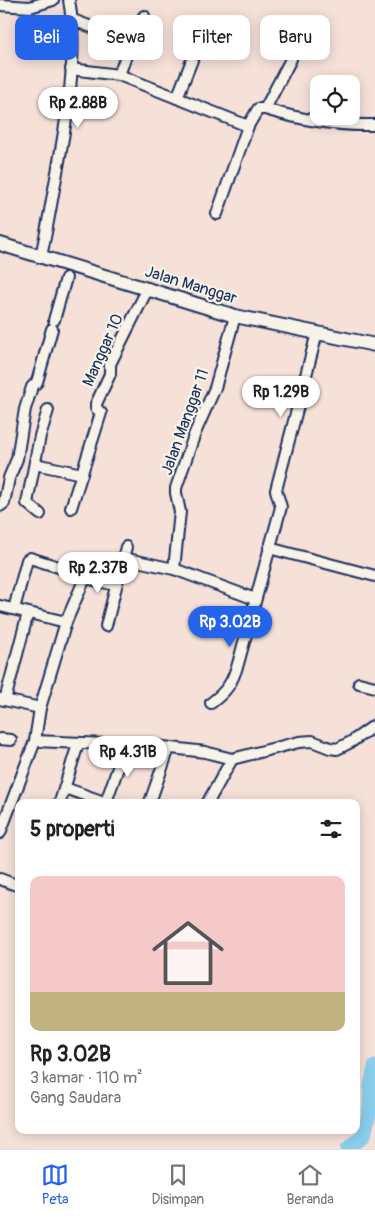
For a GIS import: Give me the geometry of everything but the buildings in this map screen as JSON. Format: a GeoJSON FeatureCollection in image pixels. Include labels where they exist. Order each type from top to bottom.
{"type":"FeatureCollection","features":[{"type":"Feature","properties":{"kind":"main road","name":"Jalan Manggar"},"geometry":{"type":"LineString","coordinates":[[0,244],[235,316],[375,345]]}},
{"type":"Feature","properties":{"kind":"street"},"geometry":{"type":"LineString","coordinates":[[0,5],[30,7],[53,0]]}},
{"type":"Feature","properties":{"kind":"street"},"geometry":{"type":"LineString","coordinates":[[69,0],[72,15]]}},
{"type":"Feature","properties":{"kind":"street"},"geometry":{"type":"LineString","coordinates":[[41,256],[66,123],[71,60]]}},
{"type":"Feature","properties":{"kind":"street"},"geometry":{"type":"LineString","coordinates":[[119,75],[124,60]]}},
{"type":"Feature","properties":{"kind":"street"},"geometry":{"type":"LineString","coordinates":[[177,98],[192,60]]}},
{"type":"Feature","properties":{"kind":"street"},"geometry":{"type":"LineString","coordinates":[[265,109],[290,60]]}},
{"type":"Feature","properties":{"kind":"street"},"geometry":{"type":"LineString","coordinates":[[71,69],[119,75],[248,126]]}},
{"type":"Feature","properties":{"kind":"street"},"geometry":{"type":"LineString","coordinates":[[217,214],[248,126],[258,109],[336,125],[375,125]]}},
{"type":"Feature","properties":{"kind":"street"},"geometry":{"type":"LineString","coordinates":[[0,506],[4,503],[9,478],[17,459],[25,409],[32,387],[37,380],[66,278]]}},
{"type":"Feature","properties":{"kind":"street","name":"Manggar 10"},"geometry":{"type":"LineString","coordinates":[[71,508],[101,412],[96,408],[96,404],[110,374],[110,366],[148,288]]}},
{"type":"Feature","properties":{"kind":"street","name":"Jalan Manggar 11"},"geometry":{"type":"LineString","coordinates":[[174,569],[180,512],[176,488],[195,433],[215,388],[235,316]]}},
{"type":"Feature","properties":{"kind":"street"},"geometry":{"type":"LineString","coordinates":[[211,703],[224,693],[232,681],[256,599],[281,507],[276,494],[278,483],[317,333]]}},
{"type":"Feature","properties":{"kind":"street"},"geometry":{"type":"LineString","coordinates":[[40,514],[27,504],[40,436],[48,410]]}},
{"type":"Feature","properties":{"kind":"street"},"geometry":{"type":"LineString","coordinates":[[35,464],[82,474]]}},
{"type":"Feature","properties":{"kind":"street"},"geometry":{"type":"LineString","coordinates":[[106,626],[126,547]]}},
{"type":"Feature","properties":{"kind":"street"},"geometry":{"type":"LineString","coordinates":[[269,548],[375,576]]}},
{"type":"Feature","properties":{"kind":"street"},"geometry":{"type":"LineString","coordinates":[[123,558],[174,569],[256,599]]}},
{"type":"Feature","properties":{"kind":"street"},"geometry":{"type":"LineString","coordinates":[[14,609],[28,559],[84,575],[85,578],[116,585]]}},
{"type":"Feature","properties":{"kind":"street"},"geometry":{"type":"LineString","coordinates":[[0,833],[36,734],[40,708],[66,622],[85,578]]}},
{"type":"Feature","properties":{"kind":"street"},"geometry":{"type":"LineString","coordinates":[[0,606],[66,622]]}},
{"type":"Feature","properties":{"kind":"street"},"geometry":{"type":"LineString","coordinates":[[28,613],[3,700],[40,708]]}},
{"type":"Feature","properties":{"kind":"street"},"geometry":{"type":"LineString","coordinates":[[359,683],[375,687]]}},
{"type":"Feature","properties":{"kind":"street"},"geometry":{"type":"LineString","coordinates":[[36,734],[78,744],[169,748],[205,752],[232,759],[300,742],[312,741],[337,749],[352,742],[375,725]]}},
{"type":"Feature","properties":{"kind":"street"},"geometry":{"type":"LineString","coordinates":[[61,799],[78,744]]}},
{"type":"Feature","properties":{"kind":"street"},"geometry":{"type":"LineString","coordinates":[[106,799],[126,745]]}},
{"type":"Feature","properties":{"kind":"street"},"geometry":{"type":"LineString","coordinates":[[151,799],[169,748]]}},
{"type":"Feature","properties":{"kind":"street"},"geometry":{"type":"LineString","coordinates":[[210,799],[232,759]]}},
{"type":"Feature","properties":{"kind":"street"},"geometry":{"type":"LineString","coordinates":[[65,788],[96,799]]}},
{"type":"Feature","properties":{"kind":"street"},"geometry":{"type":"LineString","coordinates":[[0,879],[15,885]]}},
{"type":"Feature","properties":{"kind":"waterway"},"geometry":{"type":"LineString","coordinates":[[348,1149],[364,1135],[370,1109],[371,1086],[375,1067]]}}]}
